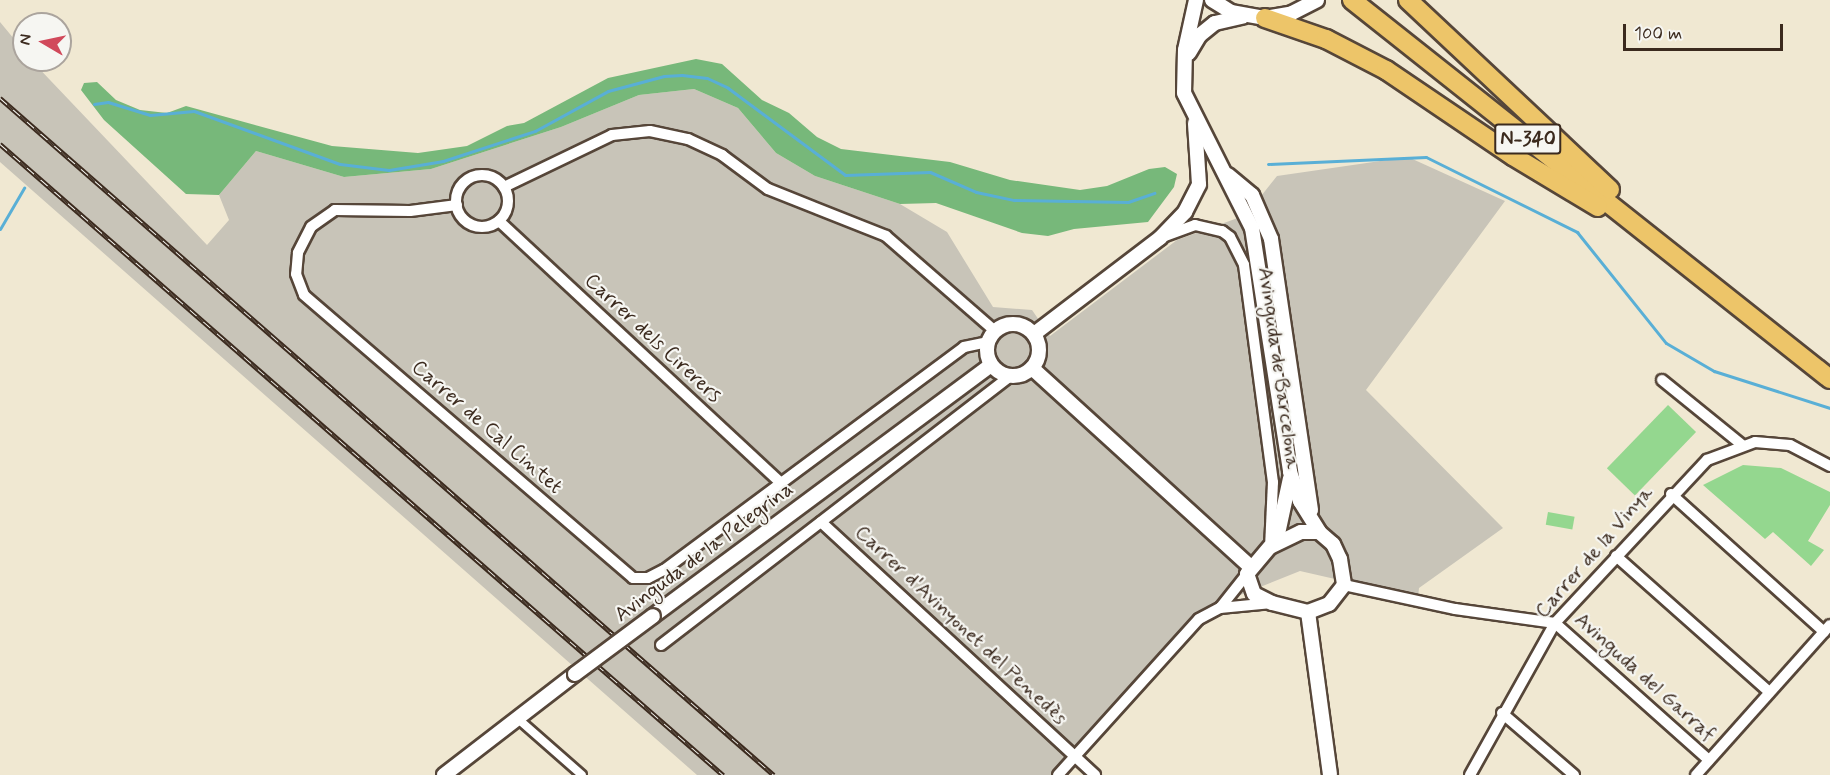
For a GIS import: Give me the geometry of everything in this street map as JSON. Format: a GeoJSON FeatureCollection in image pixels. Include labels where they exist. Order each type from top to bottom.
{"type":"FeatureCollection","features":[{"type":"Feature","properties":{"kind":"highway","name":"N-340"},"geometry":{"type":"LineString","coordinates":[[1352,0],[1830,379]]}},
{"type":"Feature","properties":{"kind":"highway"},"geometry":{"type":"LineString","coordinates":[[1408,0],[1703,277]]}},
{"type":"Feature","properties":{"kind":"highway"},"geometry":{"type":"LineString","coordinates":[[1259,17],[1326,39],[1386,70],[1703,277]]}},
{"type":"Feature","properties":{"kind":"street"},"geometry":{"type":"LineString","coordinates":[[1032,368],[1249,571],[1254,594],[1272,603],[1308,612],[1329,604],[1344,585],[1340,559],[1333,544],[1317,530],[1271,240],[1252,195],[1227,174],[1184,93],[1184,66],[1196,0]]}},
{"type":"Feature","properties":{"kind":"street"},"geometry":{"type":"LineString","coordinates":[[1212,0],[1231,12],[1259,17]]}},
{"type":"Feature","properties":{"kind":"street"},"geometry":{"type":"LineString","coordinates":[[1184,66],[1200,35],[1215,22],[1292,13],[1317,0]]}},
{"type":"Feature","properties":{"kind":"street"},"geometry":{"type":"LineString","coordinates":[[1034,334],[1160,238],[1185,212],[1199,184],[1200,151],[1193,112]]}},
{"type":"Feature","properties":{"kind":"street"},"geometry":{"type":"LineString","coordinates":[[504,188],[612,135],[650,131],[688,139],[722,155],[768,189],[886,236],[991,337],[991,365],[1010,376]]}},
{"type":"Feature","properties":{"kind":"street","name":"Avinguda de Barcelona"},"geometry":{"type":"LineString","coordinates":[[1227,174],[1258,252],[1290,472],[1317,530]]}},
{"type":"Feature","properties":{"kind":"street"},"geometry":{"type":"LineString","coordinates":[[489,176],[504,188],[508,200],[499,221],[490,226],[470,224],[457,205],[457,193],[471,177],[489,176]]}},
{"type":"Feature","properties":{"kind":"street","name":"Carrer de Cal Cintet"},"geometry":{"type":"LineString","coordinates":[[457,205],[410,211],[335,210],[311,227],[298,253],[296,274],[304,295],[622,572],[633,578],[648,578]]}},
{"type":"Feature","properties":{"kind":"street","name":"Carrer dels Cirerers"},"geometry":{"type":"LineString","coordinates":[[499,221],[781,483]]}},
{"type":"Feature","properties":{"kind":"street","name":"Avinguda de Barcelona"},"geometry":{"type":"LineString","coordinates":[[1160,238],[1186,227],[1204,225],[1230,237],[1239,250],[1244,266],[1273,482],[1273,545]]}},
{"type":"Feature","properties":{"kind":"street"},"geometry":{"type":"LineString","coordinates":[[661,645],[1010,376],[1032,368],[1039,355],[1034,334],[1015,324],[991,337]]}},
{"type":"Feature","properties":{"kind":"street","name":"Avinguda de la Pelegrina"},"geometry":{"type":"LineString","coordinates":[[648,578],[664,570],[963,348],[991,337]]}},
{"type":"Feature","properties":{"kind":"street","name":"Avinguda de la Pelegrina"},"geometry":{"type":"LineString","coordinates":[[444,775],[575,674],[991,365]]}},
{"type":"Feature","properties":{"kind":"street"},"geometry":{"type":"LineString","coordinates":[[1662,380],[1741,444],[1790,446],[1830,466]]}},
{"type":"Feature","properties":{"kind":"street","name":"Carrer de la Vinya"},"geometry":{"type":"LineString","coordinates":[[1470,775],[1502,713],[1555,622],[1671,494],[1707,460],[1741,444]]}},
{"type":"Feature","properties":{"kind":"street","name":"Avinguda de Barcelona"},"geometry":{"type":"LineString","coordinates":[[1273,545],[1290,472]]}},
{"type":"Feature","properties":{"kind":"street"},"geometry":{"type":"LineString","coordinates":[[1671,494],[1827,628],[1696,775]]}},
{"type":"Feature","properties":{"kind":"street","name":"Carrer d'Avinyonet del Penedès"},"geometry":{"type":"LineString","coordinates":[[821,522],[1095,775]]}},
{"type":"Feature","properties":{"kind":"street"},"geometry":{"type":"LineString","coordinates":[[1220,608],[1273,545],[1301,532],[1317,530]]}},
{"type":"Feature","properties":{"kind":"street"},"geometry":{"type":"LineString","coordinates":[[1616,556],[1769,692]]}},
{"type":"Feature","properties":{"kind":"street"},"geometry":{"type":"LineString","coordinates":[[1344,585],[1455,609],[1555,622]]}},
{"type":"Feature","properties":{"kind":"street"},"geometry":{"type":"LineString","coordinates":[[1058,775],[1199,619],[1220,608],[1272,603]]}},
{"type":"Feature","properties":{"kind":"street"},"geometry":{"type":"LineString","coordinates":[[1308,612],[1330,775]]}},
{"type":"Feature","properties":{"kind":"street","name":"Avinguda del Garraf"},"geometry":{"type":"LineString","coordinates":[[1555,622],[1709,760]]}},
{"type":"Feature","properties":{"kind":"street"},"geometry":{"type":"LineString","coordinates":[[1502,713],[1574,775]]}},
{"type":"Feature","properties":{"kind":"street"},"geometry":{"type":"LineString","coordinates":[[517,718],[582,775]]}},
{"type":"Feature","properties":{"kind":"shaded area"},"geometry":{"type":"Polygon","coordinates":[[[0,22],[12,36],[12,72],[42,72],[207,245],[229,220],[219,195],[256,151],[344,177],[431,169],[561,127],[639,95],[694,89],[738,108],[776,153],[815,176],[900,204],[947,232],[993,307],[1032,310],[1050,336],[1177,240],[1246,215],[1277,176],[1408,157],[1505,201],[1366,390],[1503,528],[1419,588],[1418,598],[1300,571],[1213,606],[1060,775],[697,775],[0,162],[0,22]]]}},
{"type":"Feature","properties":{"kind":"green space"},"geometry":{"type":"Polygon","coordinates":[[[696,59],[722,64],[762,100],[789,113],[817,137],[841,149],[950,162],[1010,180],[1080,190],[1107,186],[1149,169],[1165,167],[1177,174],[1174,187],[1148,222],[1074,229],[1048,236],[1022,233],[936,203],[900,204],[815,176],[776,153],[738,108],[694,89],[639,95],[561,127],[431,169],[344,177],[256,151],[219,195],[186,194],[104,120],[81,90],[84,83],[97,82],[116,100],[140,110],[167,113],[186,106],[332,146],[418,153],[467,146],[507,126],[524,123],[608,78],[696,59]]]}},
{"type":"Feature","properties":{"kind":"green space"},"geometry":{"type":"Polygon","coordinates":[[[1668,405],[1696,432],[1635,495],[1607,468],[1668,405]]]}},
{"type":"Feature","properties":{"kind":"green space"},"geometry":{"type":"Polygon","coordinates":[[[1743,465],[1781,468],[1830,492],[1830,505],[1808,541],[1824,550],[1811,566],[1773,532],[1765,539],[1703,485],[1743,465]]]}},
{"type":"Feature","properties":{"kind":"green space"},"geometry":{"type":"Polygon","coordinates":[[[1548,512],[1575,517],[1572,529],[1546,525],[1548,512]]]}},
{"type":"Feature","properties":{"kind":"waterway"},"geometry":{"type":"LineString","coordinates":[[94,104],[108,102],[150,115],[194,111],[340,164],[389,170],[443,161],[535,131],[608,91],[664,76],[682,75],[707,78],[728,88],[845,175],[930,172],[976,192],[1014,200],[1128,202],[1154,193]]}},
{"type":"Feature","properties":{"kind":"waterway"},"geometry":{"type":"LineString","coordinates":[[1268,164],[1426,157],[1577,232],[1666,343],[1714,371],[1830,408]]}},
{"type":"Feature","properties":{"kind":"waterway"},"geometry":{"type":"LineString","coordinates":[[0,229],[24,188]]}},
{"type":"Feature","properties":{"kind":"railway"},"geometry":{"type":"LineString","coordinates":[[0,98],[774,775]]}},
{"type":"Feature","properties":{"kind":"railway"},"geometry":{"type":"LineString","coordinates":[[0,144],[723,775]]}}]}
